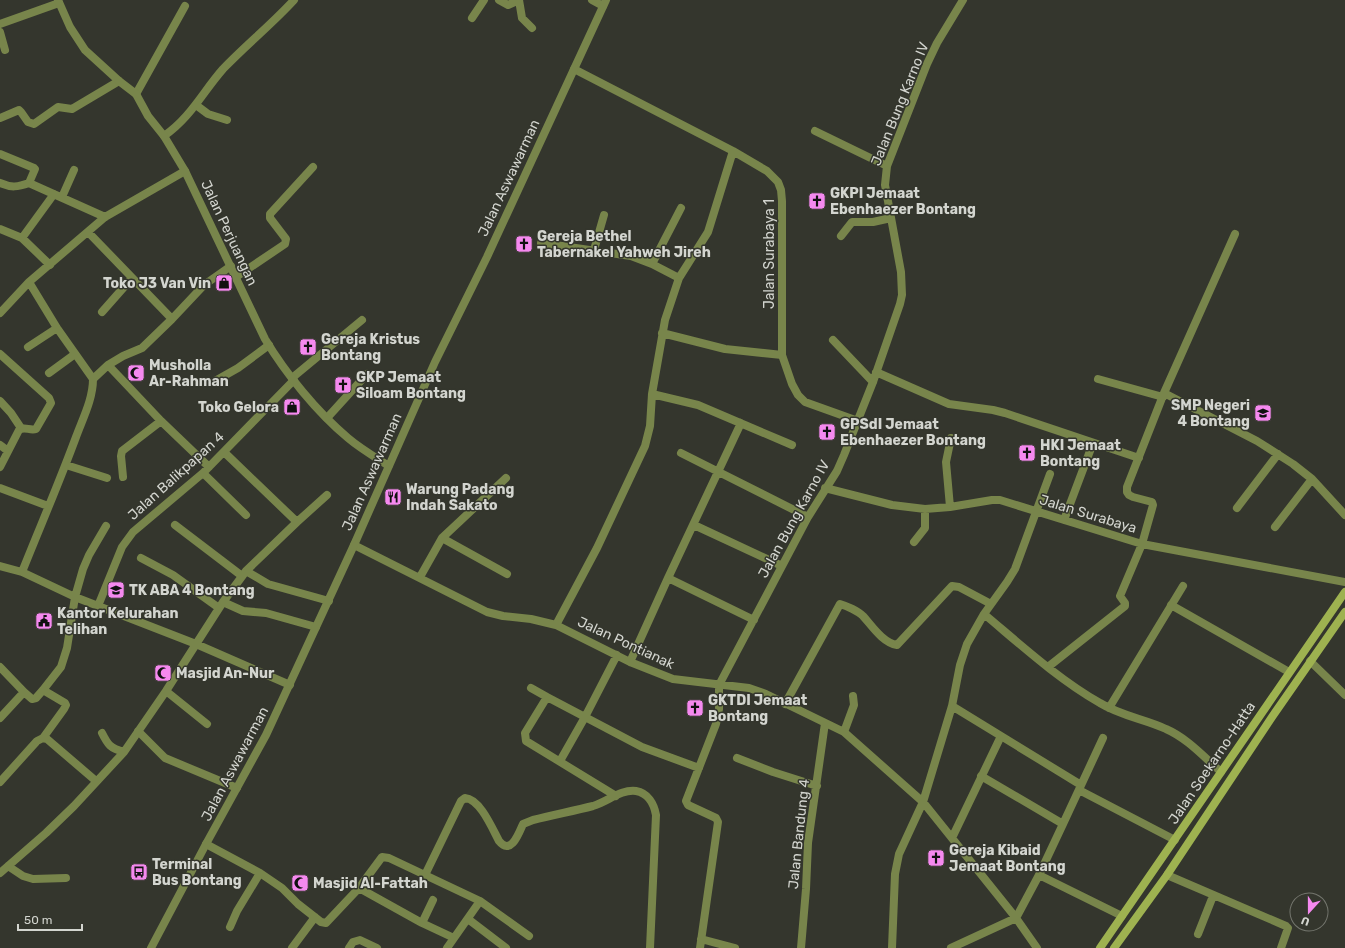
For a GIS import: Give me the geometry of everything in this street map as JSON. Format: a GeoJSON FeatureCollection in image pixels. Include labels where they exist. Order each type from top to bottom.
{"type":"FeatureCollection","features":[{"type":"Feature","properties":{"kind":"main road","name":"Jalan Soekarno-Hatta"},"geometry":{"type":"LineString","coordinates":[[1100,948],[1345,592]]}},
{"type":"Feature","properties":{"kind":"main road","name":"Jalan Soekarno-Hatta"},"geometry":{"type":"LineString","coordinates":[[1114,948],[1166,876],[1310,661],[1345,612]]}},
{"type":"Feature","properties":{"kind":"street"},"geometry":{"type":"LineString","coordinates":[[164,136],[181,122],[228,65],[270,26],[294,0]]}},
{"type":"Feature","properties":{"kind":"street"},"geometry":{"type":"LineString","coordinates":[[472,18],[484,0]]}},
{"type":"Feature","properties":{"kind":"street"},"geometry":{"type":"LineString","coordinates":[[499,0],[508,5],[519,0],[522,18],[532,28]]}},
{"type":"Feature","properties":{"kind":"street"},"geometry":{"type":"LineString","coordinates":[[592,0],[605,3]]}},
{"type":"Feature","properties":{"kind":"street","name":"Jalan Bung Karno IV"},"geometry":{"type":"LineString","coordinates":[[719,685],[808,517],[837,471],[873,382],[902,295],[901,272],[885,185],[887,166],[927,64],[937,43],[964,0]]}},
{"type":"Feature","properties":{"kind":"street"},"geometry":{"type":"LineString","coordinates":[[0,24],[58,2]]}},
{"type":"Feature","properties":{"kind":"street","name":"Jalan Perjuangan"},"geometry":{"type":"LineString","coordinates":[[58,2],[70,27],[85,50],[119,82],[136,94],[148,116],[164,136],[185,171],[250,309],[269,345],[293,379],[327,418],[348,438],[389,466]]}},
{"type":"Feature","properties":{"kind":"street","name":"Jalan Aswawarman"},"geometry":{"type":"LineString","coordinates":[[151,948],[266,735],[329,601],[435,362],[487,257],[605,3]]}},
{"type":"Feature","properties":{"kind":"street"},"geometry":{"type":"LineString","coordinates":[[136,94],[185,6]]}},
{"type":"Feature","properties":{"kind":"street"},"geometry":{"type":"LineString","coordinates":[[0,32],[5,50]]}},
{"type":"Feature","properties":{"kind":"street","name":"Jalan Surabaya 1"},"geometry":{"type":"LineString","coordinates":[[574,70],[733,151],[767,171],[775,179],[781,190],[782,201],[782,355],[792,384],[801,399],[811,405],[858,421]]}},
{"type":"Feature","properties":{"kind":"street"},"geometry":{"type":"LineString","coordinates":[[0,118],[19,110],[28,122],[34,124],[58,107],[72,109],[119,82]]}},
{"type":"Feature","properties":{"kind":"street"},"geometry":{"type":"LineString","coordinates":[[196,105],[208,114],[227,120]]}},
{"type":"Feature","properties":{"kind":"street"},"geometry":{"type":"LineString","coordinates":[[815,131],[887,166]]}},
{"type":"Feature","properties":{"kind":"street"},"geometry":{"type":"LineString","coordinates":[[556,625],[597,548],[643,452],[650,426],[652,394],[665,320],[680,278],[705,238],[733,151]]}},
{"type":"Feature","properties":{"kind":"street"},"geometry":{"type":"LineString","coordinates":[[0,154],[35,169],[29,183]]}},
{"type":"Feature","properties":{"kind":"street"},"geometry":{"type":"LineString","coordinates":[[236,277],[285,244],[286,239],[270,218],[270,214],[313,167]]}},
{"type":"Feature","properties":{"kind":"street"},"geometry":{"type":"LineString","coordinates":[[22,238],[58,195],[74,170]]}},
{"type":"Feature","properties":{"kind":"street"},"geometry":{"type":"LineString","coordinates":[[0,313],[29,282],[105,217],[185,171]]}},
{"type":"Feature","properties":{"kind":"street"},"geometry":{"type":"LineString","coordinates":[[0,183],[15,187],[29,183],[105,217]]}},
{"type":"Feature","properties":{"kind":"street"},"geometry":{"type":"LineString","coordinates":[[652,264],[681,208]]}},
{"type":"Feature","properties":{"kind":"street"},"geometry":{"type":"LineString","coordinates":[[594,250],[604,215]]}},
{"type":"Feature","properties":{"kind":"street"},"geometry":{"type":"LineString","coordinates":[[841,236],[852,222],[873,222],[891,218]]}},
{"type":"Feature","properties":{"kind":"street"},"geometry":{"type":"LineString","coordinates":[[0,229],[22,238],[50,265]]}},
{"type":"Feature","properties":{"kind":"street"},"geometry":{"type":"LineString","coordinates":[[88,232],[172,319]]}},
{"type":"Feature","properties":{"kind":"street"},"geometry":{"type":"LineString","coordinates":[[1048,667],[1124,607],[1125,603],[1120,596],[1142,544],[1153,505],[1152,502],[1129,495],[1127,492],[1127,487],[1163,395],[1235,234]]}},
{"type":"Feature","properties":{"kind":"street"},"geometry":{"type":"LineString","coordinates":[[541,243],[631,256],[652,264],[680,278]]}},
{"type":"Feature","properties":{"kind":"street"},"geometry":{"type":"LineString","coordinates":[[93,379],[108,365],[123,356],[142,348],[204,285],[231,266]]}},
{"type":"Feature","properties":{"kind":"street"},"geometry":{"type":"LineString","coordinates":[[102,312],[132,278]]}},
{"type":"Feature","properties":{"kind":"street"},"geometry":{"type":"LineString","coordinates":[[22,572],[66,465],[93,387],[93,379],[57,328],[29,282]]}},
{"type":"Feature","properties":{"kind":"street","name":"Jalan Balikpapan 4"},"geometry":{"type":"LineString","coordinates":[[98,606],[126,539],[206,470],[293,379],[362,320]]}},
{"type":"Feature","properties":{"kind":"street"},"geometry":{"type":"LineString","coordinates":[[28,347],[57,328]]}},
{"type":"Feature","properties":{"kind":"street"},"geometry":{"type":"LineString","coordinates":[[662,333],[725,349],[782,355]]}},
{"type":"Feature","properties":{"kind":"street"},"geometry":{"type":"LineString","coordinates":[[833,340],[873,382]]}},
{"type":"Feature","properties":{"kind":"street"},"geometry":{"type":"LineString","coordinates":[[215,381],[238,368],[269,345]]}},
{"type":"Feature","properties":{"kind":"street"},"geometry":{"type":"LineString","coordinates":[[0,354],[49,398],[50,401],[50,406],[36,429],[21,428]]}},
{"type":"Feature","properties":{"kind":"street"},"geometry":{"type":"LineString","coordinates":[[49,373],[75,354]]}},
{"type":"Feature","properties":{"kind":"street"},"geometry":{"type":"LineString","coordinates":[[108,365],[246,515]]}},
{"type":"Feature","properties":{"kind":"street"},"geometry":{"type":"LineString","coordinates":[[876,372],[948,404],[999,411],[1139,458]]}},
{"type":"Feature","properties":{"kind":"street"},"geometry":{"type":"LineString","coordinates":[[327,418],[367,374]]}},
{"type":"Feature","properties":{"kind":"street"},"geometry":{"type":"LineString","coordinates":[[1098,379],[1163,395],[1278,454],[1312,479],[1345,515]]}},
{"type":"Feature","properties":{"kind":"street"},"geometry":{"type":"LineString","coordinates":[[652,394],[698,405],[792,446]]}},
{"type":"Feature","properties":{"kind":"street"},"geometry":{"type":"LineString","coordinates":[[0,401],[11,413],[21,428]]}},
{"type":"Feature","properties":{"kind":"street"},"geometry":{"type":"LineString","coordinates":[[123,477],[122,451],[161,421]]}},
{"type":"Feature","properties":{"kind":"street"},"geometry":{"type":"LineString","coordinates":[[630,662],[741,423]]}},
{"type":"Feature","properties":{"kind":"street"},"geometry":{"type":"LineString","coordinates":[[0,466],[21,428]]}},
{"type":"Feature","properties":{"kind":"street"},"geometry":{"type":"LineString","coordinates":[[950,507],[946,462],[951,438]]}},
{"type":"Feature","properties":{"kind":"street"},"geometry":{"type":"LineString","coordinates":[[1064,520],[1093,443]]}},
{"type":"Feature","properties":{"kind":"street"},"geometry":{"type":"LineString","coordinates":[[0,445],[8,451]]}},
{"type":"Feature","properties":{"kind":"street"},"geometry":{"type":"LineString","coordinates":[[224,452],[297,522]]}},
{"type":"Feature","properties":{"kind":"street"},"geometry":{"type":"LineString","coordinates":[[681,454],[808,517]]}},
{"type":"Feature","properties":{"kind":"street"},"geometry":{"type":"LineString","coordinates":[[1237,508],[1278,454]]}},
{"type":"Feature","properties":{"kind":"street"},"geometry":{"type":"LineString","coordinates":[[66,465],[107,478]]}},
{"type":"Feature","properties":{"kind":"street"},"geometry":{"type":"LineString","coordinates":[[892,948],[896,864],[899,854],[923,802],[952,706],[964,652],[970,636],[1015,569],[1035,511],[1050,474]]}},
{"type":"Feature","properties":{"kind":"street"},"geometry":{"type":"LineString","coordinates":[[420,577],[442,538],[506,478]]}},
{"type":"Feature","properties":{"kind":"street"},"geometry":{"type":"LineString","coordinates":[[1276,527],[1312,479]]}},
{"type":"Feature","properties":{"kind":"street"},"geometry":{"type":"LineString","coordinates":[[0,488],[48,506]]}},
{"type":"Feature","properties":{"kind":"street","name":"Jalan Surabaya"},"geometry":{"type":"LineString","coordinates":[[825,488],[892,505],[925,509],[1000,500],[1142,544],[1345,582]]}},
{"type":"Feature","properties":{"kind":"street"},"geometry":{"type":"LineString","coordinates":[[0,873],[46,833],[74,806],[124,752],[166,691],[221,605],[244,574],[327,495]]}},
{"type":"Feature","properties":{"kind":"street"},"geometry":{"type":"LineString","coordinates":[[914,542],[925,528],[925,509]]}},
{"type":"Feature","properties":{"kind":"street"},"geometry":{"type":"LineString","coordinates":[[694,524],[782,566]]}},
{"type":"Feature","properties":{"kind":"street"},"geometry":{"type":"LineString","coordinates":[[175,525],[244,574],[268,584],[329,601]]}},
{"type":"Feature","properties":{"kind":"street"},"geometry":{"type":"LineString","coordinates":[[0,667],[32,699],[36,698],[61,667],[65,658],[75,597],[85,562],[106,526]]}},
{"type":"Feature","properties":{"kind":"street"},"geometry":{"type":"LineString","coordinates":[[442,538],[507,574]]}},
{"type":"Feature","properties":{"kind":"street","name":"Jalan Pontianak"},"geometry":{"type":"LineString","coordinates":[[354,545],[487,612],[510,617],[531,619],[556,625],[630,662],[673,679],[749,688],[766,694],[844,732],[923,802],[1016,918],[1037,948]]}},
{"type":"Feature","properties":{"kind":"street"},"geometry":{"type":"LineString","coordinates":[[140,558],[173,575],[221,605],[243,611],[266,613],[316,628]]}},
{"type":"Feature","properties":{"kind":"street"},"geometry":{"type":"LineString","coordinates":[[0,566],[22,572],[75,597],[196,644],[290,685]]}},
{"type":"Feature","properties":{"kind":"street"},"geometry":{"type":"LineString","coordinates":[[668,578],[754,620]]}},
{"type":"Feature","properties":{"kind":"street"},"geometry":{"type":"LineString","coordinates":[[785,704],[840,604],[860,614],[876,632],[893,644],[897,645],[952,586],[959,587],[991,604]]}},
{"type":"Feature","properties":{"kind":"street"},"geometry":{"type":"LineString","coordinates":[[1109,708],[1183,586]]}},
{"type":"Feature","properties":{"kind":"street"},"geometry":{"type":"LineString","coordinates":[[1171,605],[1289,672]]}},
{"type":"Feature","properties":{"kind":"street"},"geometry":{"type":"LineString","coordinates":[[984,614],[1048,667],[1100,703],[1109,708],[1155,724],[1177,735],[1221,772]]}},
{"type":"Feature","properties":{"kind":"street"},"geometry":{"type":"LineString","coordinates":[[560,761],[617,655]]}},
{"type":"Feature","properties":{"kind":"street"},"geometry":{"type":"LineString","coordinates":[[1310,661],[1345,695]]}},
{"type":"Feature","properties":{"kind":"street"},"geometry":{"type":"LineString","coordinates":[[700,948],[718,822],[716,818],[686,803],[718,717],[719,685]]}},
{"type":"Feature","properties":{"kind":"street"},"geometry":{"type":"LineString","coordinates":[[531,688],[642,747],[699,768]]}},
{"type":"Feature","properties":{"kind":"street"},"geometry":{"type":"LineString","coordinates":[[0,782],[37,742],[43,738],[66,705],[43,690]]}},
{"type":"Feature","properties":{"kind":"street"},"geometry":{"type":"LineString","coordinates":[[166,691],[206,724]]}},
{"type":"Feature","properties":{"kind":"street"},"geometry":{"type":"LineString","coordinates":[[0,718],[24,692]]}},
{"type":"Feature","properties":{"kind":"street"},"geometry":{"type":"LineString","coordinates":[[844,732],[854,705],[853,696]]}},
{"type":"Feature","properties":{"kind":"street"},"geometry":{"type":"LineString","coordinates":[[548,697],[526,733],[526,741],[616,796]]}},
{"type":"Feature","properties":{"kind":"street"},"geometry":{"type":"LineString","coordinates":[[952,706],[1080,788],[1175,840]]}},
{"type":"Feature","properties":{"kind":"street","name":"Jalan Bandung 4"},"geometry":{"type":"LineString","coordinates":[[801,948],[808,843],[825,723]]}},
{"type":"Feature","properties":{"kind":"street"},"geometry":{"type":"LineString","coordinates":[[138,731],[165,758],[237,788]]}},
{"type":"Feature","properties":{"kind":"street"},"geometry":{"type":"LineString","coordinates":[[102,733],[107,744],[113,749],[124,752]]}},
{"type":"Feature","properties":{"kind":"street"},"geometry":{"type":"LineString","coordinates":[[952,838],[1001,736]]}},
{"type":"Feature","properties":{"kind":"street"},"geometry":{"type":"LineString","coordinates":[[43,738],[47,739],[96,781]]}},
{"type":"Feature","properties":{"kind":"street"},"geometry":{"type":"LineString","coordinates":[[952,948],[969,944],[1016,918],[1039,875],[1102,738]]}},
{"type":"Feature","properties":{"kind":"street"},"geometry":{"type":"LineString","coordinates":[[737,758],[772,772],[816,786]]}},
{"type":"Feature","properties":{"kind":"street"},"geometry":{"type":"LineString","coordinates":[[981,776],[1063,824]]}},
{"type":"Feature","properties":{"kind":"street"},"geometry":{"type":"LineString","coordinates":[[425,875],[461,801],[465,798],[470,798],[479,806],[502,845],[511,846],[524,824],[533,820],[594,806],[631,791],[638,792],[645,795],[655,807],[656,815],[650,948]]}},
{"type":"Feature","properties":{"kind":"street"},"geometry":{"type":"LineString","coordinates":[[206,844],[260,873],[282,888],[298,904],[321,922],[326,923],[329,921],[359,888],[382,857],[385,856],[425,875],[478,904],[529,936]]}},
{"type":"Feature","properties":{"kind":"street"},"geometry":{"type":"LineString","coordinates":[[8,866],[23,876],[33,880],[66,878]]}},
{"type":"Feature","properties":{"kind":"street"},"geometry":{"type":"LineString","coordinates":[[230,927],[237,911],[260,873]]}},
{"type":"Feature","properties":{"kind":"street"},"geometry":{"type":"LineString","coordinates":[[1039,875],[1122,916]]}},
{"type":"Feature","properties":{"kind":"street"},"geometry":{"type":"LineString","coordinates":[[1166,876],[1287,927],[1288,931],[1281,948]]}},
{"type":"Feature","properties":{"kind":"street"},"geometry":{"type":"LineString","coordinates":[[359,888],[422,923],[454,938]]}},
{"type":"Feature","properties":{"kind":"street"},"geometry":{"type":"LineString","coordinates":[[1198,934],[1213,896]]}},
{"type":"Feature","properties":{"kind":"street"},"geometry":{"type":"LineString","coordinates":[[422,923],[433,900]]}},
{"type":"Feature","properties":{"kind":"street"},"geometry":{"type":"LineString","coordinates":[[447,948],[478,904]]}},
{"type":"Feature","properties":{"kind":"street"},"geometry":{"type":"LineString","coordinates":[[292,948],[315,917]]}},
{"type":"Feature","properties":{"kind":"street"},"geometry":{"type":"LineString","coordinates":[[468,919],[506,948]]}},
{"type":"Feature","properties":{"kind":"street"},"geometry":{"type":"LineString","coordinates":[[701,939],[735,948]]}},
{"type":"Feature","properties":{"kind":"street"},"geometry":{"type":"LineString","coordinates":[[349,948],[353,942],[360,940],[377,948]]}},
{"type":"Feature","properties":{"kind":"place","name":"GKPI Jemaat Ebenhaezer Bontang"},"geometry":{"type":"Point","coordinates":[817,201]}},
{"type":"Feature","properties":{"kind":"place","name":"Gereja Bethel Tabernakel Yahweh Jireh"},"geometry":{"type":"Point","coordinates":[524,244]}},
{"type":"Feature","properties":{"kind":"place","name":"Toko J3 Van Vin"},"geometry":{"type":"Point","coordinates":[224,283]}},
{"type":"Feature","properties":{"kind":"place","name":"Gereja Kristus Bontang"},"geometry":{"type":"Point","coordinates":[308,347]}},
{"type":"Feature","properties":{"kind":"place","name":"Musholla Ar-Rahman"},"geometry":{"type":"Point","coordinates":[136,373]}},
{"type":"Feature","properties":{"kind":"place","name":"GKP Jemaat Siloam Bontang"},"geometry":{"type":"Point","coordinates":[343,385]}},
{"type":"Feature","properties":{"kind":"place","name":"Toko Gelora"},"geometry":{"type":"Point","coordinates":[292,407]}},
{"type":"Feature","properties":{"kind":"place","name":"SMP Negeri 4 Bontang"},"geometry":{"type":"Point","coordinates":[1263,413]}},
{"type":"Feature","properties":{"kind":"place","name":"GPSdI Jemaat Ebenhaezer Bontang"},"geometry":{"type":"Point","coordinates":[827,432]}},
{"type":"Feature","properties":{"kind":"place","name":"HKI Jemaat Bontang"},"geometry":{"type":"Point","coordinates":[1027,453]}},
{"type":"Feature","properties":{"kind":"place","name":"Warung Padang Indah Sakato"},"geometry":{"type":"Point","coordinates":[393,497]}},
{"type":"Feature","properties":{"kind":"place","name":"TK ABA 4 Bontang"},"geometry":{"type":"Point","coordinates":[116,590]}},
{"type":"Feature","properties":{"kind":"place","name":"Kantor Kelurahan Telihan"},"geometry":{"type":"Point","coordinates":[44,621]}},
{"type":"Feature","properties":{"kind":"place","name":"Masjid An-Nur"},"geometry":{"type":"Point","coordinates":[163,673]}},
{"type":"Feature","properties":{"kind":"place","name":"GKTDI Jemaat Bontang"},"geometry":{"type":"Point","coordinates":[695,708]}},
{"type":"Feature","properties":{"kind":"place","name":"Gereja Kibaid Jemaat Bontang"},"geometry":{"type":"Point","coordinates":[936,858]}},
{"type":"Feature","properties":{"kind":"place","name":"Terminal Bus Bontang"},"geometry":{"type":"Point","coordinates":[139,872]}},
{"type":"Feature","properties":{"kind":"place","name":"Masjid Al-Fattah"},"geometry":{"type":"Point","coordinates":[300,883]}}]}
